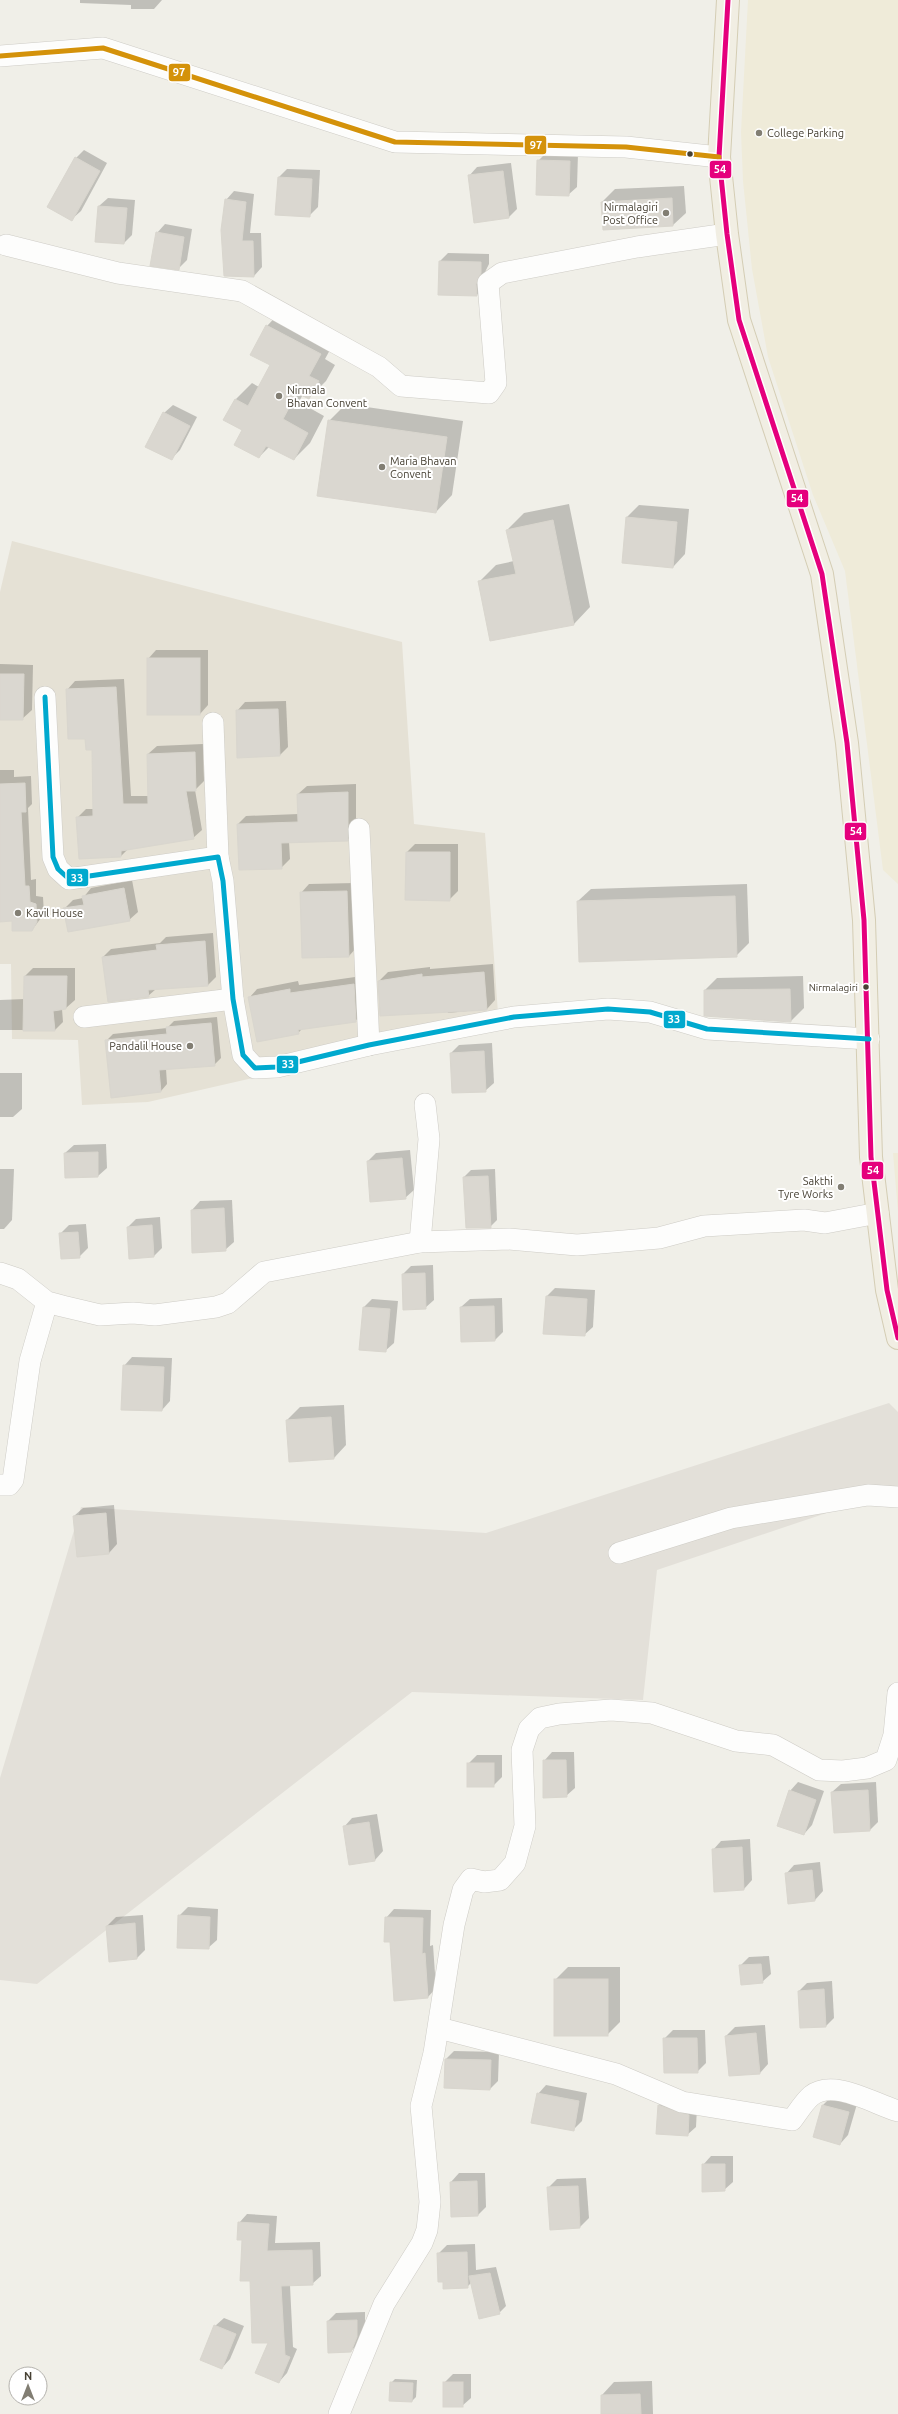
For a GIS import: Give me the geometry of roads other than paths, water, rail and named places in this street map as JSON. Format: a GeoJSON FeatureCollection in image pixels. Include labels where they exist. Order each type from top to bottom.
{"type":"FeatureCollection","features":[{"type":"Feature","properties":{"kind":"main road"},"geometry":{"type":"LineString","coordinates":[[728,0],[719,157],[727,234],[739,320],[822,574],[847,743],[866,942],[871,1157],[887,1290],[898,1338]]}},
{"type":"Feature","properties":{"kind":"street"},"geometry":{"type":"LineString","coordinates":[[0,56],[103,48],[395,142],[626,147],[719,157]]}},
{"type":"Feature","properties":{"kind":"street"},"geometry":{"type":"LineString","coordinates":[[6,245],[118,273],[242,291],[379,367],[401,386],[489,393],[496,383],[488,283],[502,274],[637,247],[727,234]]}},
{"type":"Feature","properties":{"kind":"street"},"geometry":{"type":"LineString","coordinates":[[45,697],[53,857],[58,869],[69,878],[218,857]]}},
{"type":"Feature","properties":{"kind":"street"},"geometry":{"type":"LineString","coordinates":[[213,724],[218,857],[223,881],[233,999],[243,1055],[256,1068],[277,1067],[369,1045],[514,1017],[608,1009],[650,1012],[707,1028],[869,1039]]}},
{"type":"Feature","properties":{"kind":"street"},"geometry":{"type":"LineString","coordinates":[[358,829],[369,1045]]}},
{"type":"Feature","properties":{"kind":"street"},"geometry":{"type":"LineString","coordinates":[[84,1017],[233,999]]}},
{"type":"Feature","properties":{"kind":"street"},"geometry":{"type":"LineString","coordinates":[[420,1242],[429,1139],[425,1104]]}},
{"type":"Feature","properties":{"kind":"street"},"geometry":{"type":"LineString","coordinates":[[0,1273],[18,1279],[47,1302],[100,1315],[133,1313],[155,1315],[216,1307],[228,1303],[264,1272],[420,1242],[509,1239],[578,1246],[659,1238],[704,1226],[804,1220],[825,1223],[878,1213]]}},
{"type":"Feature","properties":{"kind":"street"},"geometry":{"type":"LineString","coordinates":[[0,1485],[9,1485],[13,1480],[30,1361],[47,1302]]}},
{"type":"Feature","properties":{"kind":"street"},"geometry":{"type":"LineString","coordinates":[[619,1553],[731,1518],[868,1495],[898,1497]]}},
{"type":"Feature","properties":{"kind":"street"},"geometry":{"type":"LineString","coordinates":[[339,2414],[384,2304],[422,2243],[427,2230],[430,2202],[421,2106],[439,2028],[454,1925],[462,1890],[472,1879],[484,1882],[500,1880],[515,1863],[525,1826],[522,1750],[530,1729],[540,1718],[559,1714],[611,1710],[652,1713],[736,1741],[773,1745],[819,1770],[842,1771],[867,1768],[892,1761],[898,1693]]}},
{"type":"Feature","properties":{"kind":"street"},"geometry":{"type":"LineString","coordinates":[[439,2028],[616,2074],[682,2102],[792,2120],[812,2095],[828,2088],[849,2092],[898,2111]]}},
{"type":"Feature","properties":{"kind":"place","name":"College Parking"},"geometry":{"type":"Point","coordinates":[759,133]}},
{"type":"Feature","properties":{"kind":"place","name":"Nirmalagiri Post Office"},"geometry":{"type":"Point","coordinates":[666,213]}},
{"type":"Feature","properties":{"kind":"place","name":"Nirmala Bhavan Convent"},"geometry":{"type":"Point","coordinates":[279,396]}},
{"type":"Feature","properties":{"kind":"place","name":"Maria Bhavan Convent"},"geometry":{"type":"Point","coordinates":[382,467]}},
{"type":"Feature","properties":{"kind":"place","name":"Kavil House"},"geometry":{"type":"Point","coordinates":[18,913]}},
{"type":"Feature","properties":{"kind":"place","name":"Nirmalagiri"},"geometry":{"type":"Point","coordinates":[866,987]}},
{"type":"Feature","properties":{"kind":"place","name":"Pandalil House"},"geometry":{"type":"Point","coordinates":[190,1046]}},
{"type":"Feature","properties":{"kind":"place","name":"Sakthi Tyre Works"},"geometry":{"type":"Point","coordinates":[841,1187]}}]}
